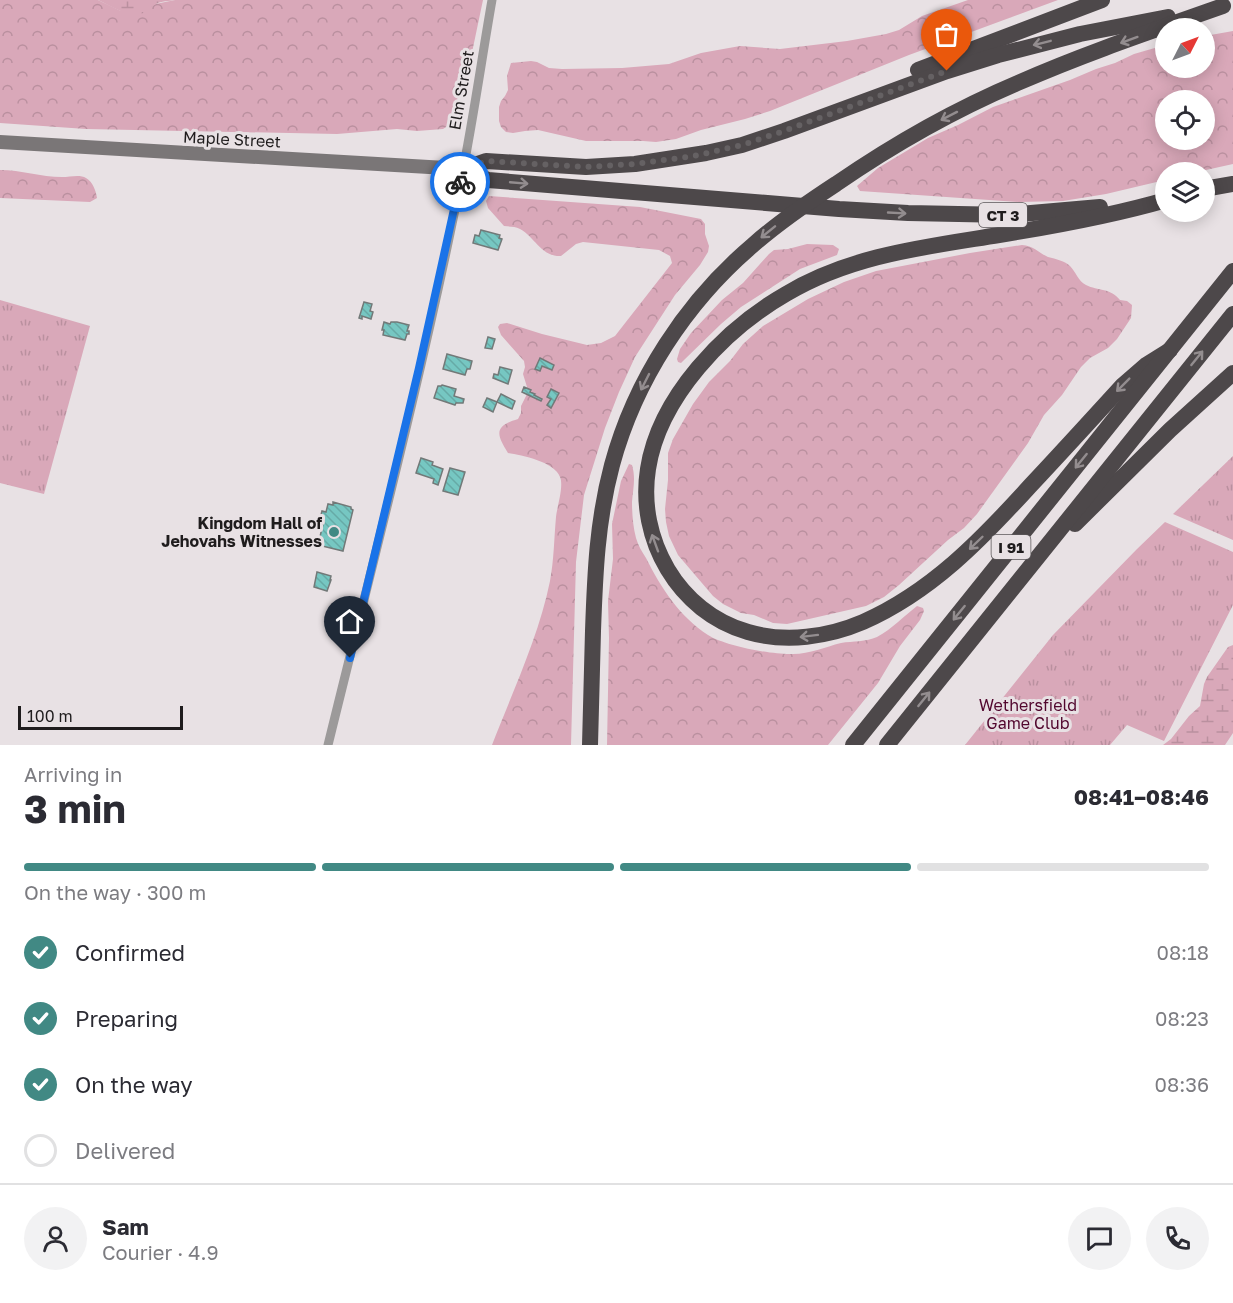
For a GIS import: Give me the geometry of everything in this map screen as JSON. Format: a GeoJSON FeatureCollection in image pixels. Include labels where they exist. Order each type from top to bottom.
{"type":"FeatureCollection","features":[{"type":"Feature","properties":{"kind":"highway"},"geometry":{"type":"LineString","coordinates":[[882,95],[914,71],[1102,0]]}},
{"type":"Feature","properties":{"kind":"highway","name":"CT 3"},"geometry":{"type":"LineString","coordinates":[[463,169],[486,161],[586,167],[635,164],[681,158],[733,147],[768,137],[947,71],[1021,49],[1091,32],[1228,6]]}},
{"type":"Feature","properties":{"kind":"highway"},"geometry":{"type":"LineString","coordinates":[[590,745],[595,565],[600,519],[607,485],[625,426],[649,374],[674,333],[705,293],[734,262],[777,225],[849,174],[929,126],[990,95],[1053,68],[1228,6]]}},
{"type":"Feature","properties":{"kind":"highway","name":"CT 3"},"geometry":{"type":"LineString","coordinates":[[463,169],[488,180],[839,209],[928,214],[1009,215],[1077,210],[1155,200]]}},
{"type":"Feature","properties":{"kind":"highway"},"geometry":{"type":"LineString","coordinates":[[1215,187],[1233,184]]}},
{"type":"Feature","properties":{"kind":"highway"},"geometry":{"type":"LineString","coordinates":[[1155,202],[1089,219],[878,256],[819,276],[772,302],[713,352],[691,377],[666,415],[651,455],[646,485],[648,516],[654,542],[665,566],[683,591],[706,612],[732,626],[756,634],[788,638],[817,636],[853,626],[903,601],[964,555],[993,527],[1127,381],[1146,365],[1170,350]]}},
{"type":"Feature","properties":{"kind":"highway","name":"I 91"},"geometry":{"type":"LineString","coordinates":[[853,745],[1233,271]]}},
{"type":"Feature","properties":{"kind":"highway","name":"I 91"},"geometry":{"type":"LineString","coordinates":[[887,745],[1233,314]]}},
{"type":"Feature","properties":{"kind":"highway"},"geometry":{"type":"LineString","coordinates":[[1043,551],[1080,520],[1170,430],[1233,373]]}},
{"type":"Feature","properties":{"kind":"main road","name":"Maple Street"},"geometry":{"type":"LineString","coordinates":[[0,141],[463,169]]}},
{"type":"Feature","properties":{"kind":"street","name":"Elm Street"},"geometry":{"type":"LineString","coordinates":[[328,745],[417,378],[463,169],[492,0]]}},
{"type":"Feature","properties":{"kind":"green space"},"geometry":{"type":"Polygon","coordinates":[[[0,0],[98,0],[121,11],[175,0],[483,0],[470,62],[458,93],[456,114],[449,125],[443,129],[417,131],[397,129],[337,134],[86,129],[0,123],[0,0]]]}},
{"type":"Feature","properties":{"kind":"green space"},"geometry":{"type":"Polygon","coordinates":[[[98,0],[175,0],[158,3],[141,14],[135,15],[124,13],[98,0]]]}},
{"type":"Feature","properties":{"kind":"green space"},"geometry":{"type":"Polygon","coordinates":[[[968,0],[1058,0],[909,55],[770,111],[676,139],[656,142],[586,141],[538,130],[506,132],[499,121],[499,107],[508,90],[507,76],[511,63],[531,61],[549,68],[562,69],[622,68],[669,64],[701,53],[740,46],[780,49],[847,41],[899,30],[922,16],[968,0]]]}},
{"type":"Feature","properties":{"kind":"green space"},"geometry":{"type":"Polygon","coordinates":[[[1233,31],[1233,164],[1215,168],[1215,162],[1155,162],[1155,182],[1063,201],[1019,202],[860,191],[857,186],[878,168],[928,138],[993,107],[1070,80],[1155,48],[1155,78],[1215,78],[1215,34],[1233,31]]]}},
{"type":"Feature","properties":{"kind":"green space"},"geometry":{"type":"Polygon","coordinates":[[[0,170],[54,177],[84,177],[92,184],[97,198],[90,202],[0,198],[0,170]]]}},
{"type":"Feature","properties":{"kind":"green space"},"geometry":{"type":"Polygon","coordinates":[[[489,196],[640,207],[701,219],[705,224],[709,246],[700,265],[675,295],[635,357],[605,428],[584,495],[576,562],[571,745],[492,745],[532,643],[545,602],[551,573],[561,486],[560,477],[552,467],[537,460],[508,453],[501,441],[501,428],[518,419],[521,413],[527,387],[523,374],[524,361],[501,335],[498,327],[500,324],[507,323],[587,345],[601,343],[615,336],[672,263],[670,256],[659,250],[583,242],[576,244],[561,256],[548,253],[525,232],[504,226],[488,208],[486,201],[489,196]]]}},
{"type":"Feature","properties":{"kind":"green space"},"geometry":{"type":"Polygon","coordinates":[[[807,244],[833,245],[839,249],[837,255],[800,269],[741,307],[681,363],[678,362],[680,349],[691,333],[722,300],[743,283],[769,254],[774,250],[807,244]]]}},
{"type":"Feature","properties":{"kind":"green space"},"geometry":{"type":"Polygon","coordinates":[[[1022,245],[1066,263],[1086,285],[1127,301],[1132,305],[1131,318],[1108,348],[1090,358],[1081,367],[1062,395],[1044,415],[1028,443],[977,514],[899,585],[884,597],[866,606],[787,624],[773,623],[754,615],[741,613],[713,596],[678,555],[669,536],[665,509],[668,453],[673,439],[693,404],[709,382],[743,344],[763,326],[808,299],[844,282],[876,271],[1022,245]]]}},
{"type":"Feature","properties":{"kind":"green space"},"geometry":{"type":"Polygon","coordinates":[[[0,300],[90,326],[44,494],[0,483],[0,300]]]}},
{"type":"Feature","properties":{"kind":"green space"},"geometry":{"type":"Polygon","coordinates":[[[1233,456],[1233,540],[1173,514],[1233,456]]]}},
{"type":"Feature","properties":{"kind":"green space"},"geometry":{"type":"Polygon","coordinates":[[[629,464],[632,465],[634,474],[633,525],[640,548],[658,580],[680,611],[698,628],[716,639],[762,651],[799,654],[841,643],[873,639],[888,630],[917,606],[923,608],[920,620],[900,646],[878,683],[828,745],[607,745],[608,601],[613,559],[612,524],[621,481],[629,464]]]}},
{"type":"Feature","properties":{"kind":"green space","name":"Wethersfield Game Club"},"geometry":{"type":"Polygon","coordinates":[[[1165,522],[1233,552],[1233,605],[1164,741],[1127,725],[1110,745],[965,745],[1053,635],[1165,522]]]}},
{"type":"Feature","properties":{"kind":"green space"},"geometry":{"type":"Polygon","coordinates":[[[1233,645],[1233,733],[1225,745],[1163,745],[1200,706],[1207,677],[1228,647],[1233,645]]]}},
{"type":"Feature","properties":{"kind":"building"},"geometry":{"type":"Polygon","coordinates":[[[481,230],[500,235],[499,238],[502,239],[498,250],[473,243],[475,235],[479,236],[481,230]]]}},
{"type":"Feature","properties":{"kind":"building"},"geometry":{"type":"Polygon","coordinates":[[[364,302],[372,304],[371,319],[362,316],[362,319],[359,318],[364,302]]]}},
{"type":"Feature","properties":{"kind":"building"},"geometry":{"type":"Polygon","coordinates":[[[384,322],[409,325],[407,331],[409,334],[405,340],[383,335],[384,322]]]}},
{"type":"Feature","properties":{"kind":"building"},"geometry":{"type":"Polygon","coordinates":[[[488,337],[495,339],[492,349],[485,348],[488,337]]]}},
{"type":"Feature","properties":{"kind":"building"},"geometry":{"type":"Polygon","coordinates":[[[447,354],[472,361],[465,375],[443,369],[447,354]]]}},
{"type":"Feature","properties":{"kind":"building"},"geometry":{"type":"Polygon","coordinates":[[[540,358],[554,365],[552,370],[542,366],[540,371],[535,369],[540,358]]]}},
{"type":"Feature","properties":{"kind":"building"},"geometry":{"type":"Polygon","coordinates":[[[500,367],[512,370],[508,384],[493,378],[494,374],[498,375],[500,367]]]}},
{"type":"Feature","properties":{"kind":"building"},"geometry":{"type":"Polygon","coordinates":[[[438,386],[456,389],[454,396],[464,399],[463,403],[455,405],[434,398],[438,386]]]}},
{"type":"Feature","properties":{"kind":"building"},"geometry":{"type":"Polygon","coordinates":[[[524,387],[542,399],[541,401],[522,392],[524,387]]]}},
{"type":"Feature","properties":{"kind":"building"},"geometry":{"type":"Polygon","coordinates":[[[551,389],[559,393],[551,408],[547,405],[551,399],[547,397],[551,389]]]}},
{"type":"Feature","properties":{"kind":"building"},"geometry":{"type":"Polygon","coordinates":[[[501,394],[515,401],[512,409],[497,402],[501,394]]]}},
{"type":"Feature","properties":{"kind":"building"},"geometry":{"type":"Polygon","coordinates":[[[487,398],[497,402],[493,412],[483,407],[487,398]]]}},
{"type":"Feature","properties":{"kind":"building"},"geometry":{"type":"Polygon","coordinates":[[[421,458],[443,469],[438,485],[433,483],[434,479],[416,473],[421,458]]]}},
{"type":"Feature","properties":{"kind":"building"},"geometry":{"type":"Polygon","coordinates":[[[450,468],[465,472],[458,495],[443,491],[450,468]]]}},
{"type":"Feature","properties":{"kind":"building","name":"Kingdom Hall of Jehovahs Witnesses"},"geometry":{"type":"Polygon","coordinates":[[[333,502],[351,507],[353,510],[343,551],[318,545],[324,520],[320,519],[322,511],[326,512],[328,504],[333,505],[333,502]]]}},
{"type":"Feature","properties":{"kind":"building"},"geometry":{"type":"Polygon","coordinates":[[[317,572],[331,576],[327,591],[314,587],[317,572]]]}},
{"type":"Feature","properties":{"kind":"way so far"},"geometry":{"type":"LineString","coordinates":[[460,182],[463,169],[486,161],[586,167],[611,166],[659,162],[742,145],[947,71]]}},
{"type":"Feature","properties":{"kind":"place","name":"Kingdom Hall of Jehovahs Witnesses"},"geometry":{"type":"Point","coordinates":[334,532]}},
{"type":"Feature","properties":{"kind":"route"},"geometry":{"type":"LineString","coordinates":[[350,658],[419,368],[460,182]]}}]}
